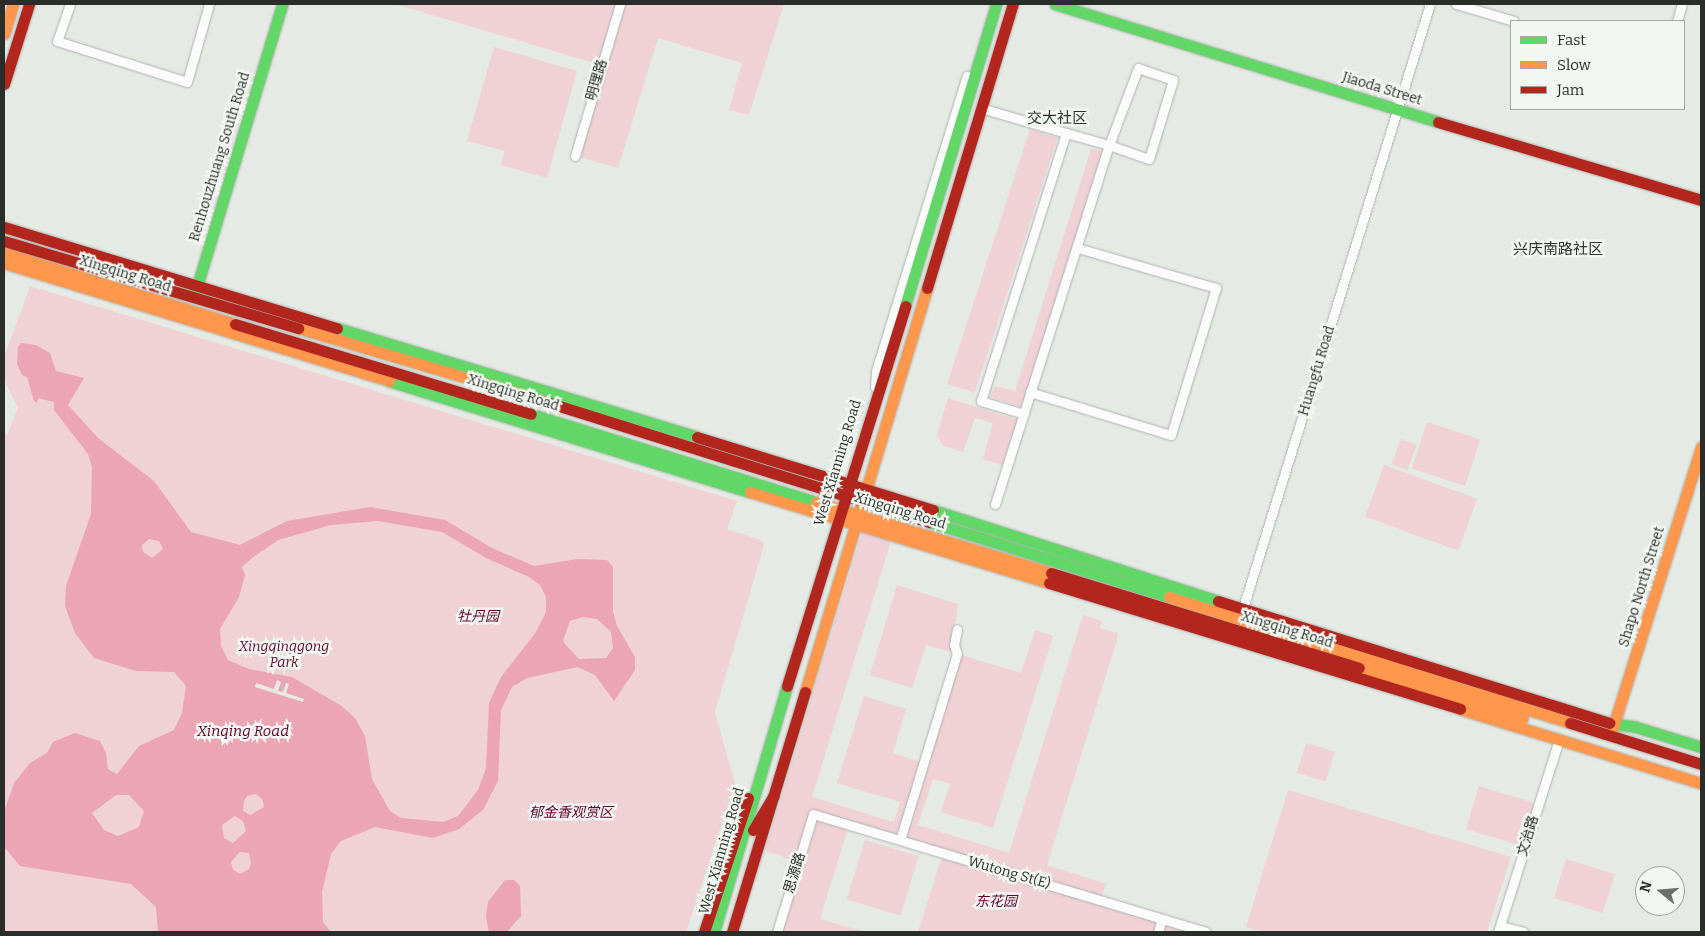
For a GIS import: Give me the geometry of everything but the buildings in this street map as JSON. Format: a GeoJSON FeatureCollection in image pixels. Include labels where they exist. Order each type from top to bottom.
{"type":"FeatureCollection","features":[{"type":"Feature","properties":{"kind":"main road"},"geometry":{"type":"LineString","coordinates":[[4,34],[13,4]]}},
{"type":"Feature","properties":{"kind":"main road"},"geometry":{"type":"LineString","coordinates":[[4,84],[29,4]]}},
{"type":"Feature","properties":{"kind":"main road","name":"Renhouzhuang South Road"},"geometry":{"type":"LineString","coordinates":[[190,309],[282,4]]}},
{"type":"Feature","properties":{"kind":"main road","name":"West Xianning Road"},"geometry":{"type":"LineString","coordinates":[[857,486],[874,398],[888,362],[996,4]]}},
{"type":"Feature","properties":{"kind":"main road","name":"West Xianning Road"},"geometry":{"type":"LineString","coordinates":[[722,932],[1005,4]]}},
{"type":"Feature","properties":{"kind":"main road"},"geometry":{"type":"LineString","coordinates":[[857,486],[982,108],[1013,4]]}},
{"type":"Feature","properties":{"kind":"main road","name":"Jiaoda Street"},"geometry":{"type":"LineString","coordinates":[[1055,4],[1398,110],[1701,200]]}},
{"type":"Feature","properties":{"kind":"main road"},"geometry":{"type":"LineString","coordinates":[[4,226],[857,486],[1240,620],[1701,747]]}},
{"type":"Feature","properties":{"kind":"main road","name":"Xingqing Road"},"geometry":{"type":"LineString","coordinates":[[4,241],[87,266],[190,309],[516,392],[1701,764]]}},
{"type":"Feature","properties":{"kind":"main road"},"geometry":{"type":"LineString","coordinates":[[69,246],[87,266]]}},
{"type":"Feature","properties":{"kind":"main road","name":"Xingqing Road"},"geometry":{"type":"LineString","coordinates":[[4,253],[190,309],[848,516],[1240,620],[1701,772]]}},
{"type":"Feature","properties":{"kind":"main road"},"geometry":{"type":"LineString","coordinates":[[4,263],[190,309]]}},
{"type":"Feature","properties":{"kind":"main road","name":"Shapo North Street"},"geometry":{"type":"LineString","coordinates":[[1610,736],[1701,447]]}},
{"type":"Feature","properties":{"kind":"main road"},"geometry":{"type":"LineString","coordinates":[[732,932],[774,795],[848,516],[1701,783]]}},
{"type":"Feature","properties":{"kind":"main road","name":"West Xianning Road"},"geometry":{"type":"LineString","coordinates":[[714,932],[760,770],[848,516]]}},
{"type":"Feature","properties":{"kind":"main road"},"geometry":{"type":"LineString","coordinates":[[704,932],[737,824],[760,770]]}},
{"type":"Feature","properties":{"kind":"main road"},"geometry":{"type":"LineString","coordinates":[[753,830],[774,795]]}},
{"type":"Feature","properties":{"kind":"street"},"geometry":{"type":"LineString","coordinates":[[70,4],[57,41],[187,82],[209,4]]}},
{"type":"Feature","properties":{"kind":"street","name":"明理路"},"geometry":{"type":"LineString","coordinates":[[575,156],[620,4]]}},
{"type":"Feature","properties":{"kind":"street"},"geometry":{"type":"LineString","coordinates":[[874,398],[876,371],[988,4]]}},
{"type":"Feature","properties":{"kind":"street","name":"Huangfu Road"},"geometry":{"type":"LineString","coordinates":[[1240,620],[1430,4]]}},
{"type":"Feature","properties":{"kind":"street"},"geometry":{"type":"LineString","coordinates":[[1456,4],[1511,20]]}},
{"type":"Feature","properties":{"kind":"street"},"geometry":{"type":"LineString","coordinates":[[1677,20],[1682,4]]}},
{"type":"Feature","properties":{"kind":"street"},"geometry":{"type":"LineString","coordinates":[[982,108],[1109,145],[1150,159],[1173,80],[1138,68],[1109,145],[995,504]]}},
{"type":"Feature","properties":{"kind":"street"},"geometry":{"type":"LineString","coordinates":[[1024,414],[981,401],[1066,133]]}},
{"type":"Feature","properties":{"kind":"street"},"geometry":{"type":"LineString","coordinates":[[1030,392],[1170,435],[1216,288],[1077,248]]}},
{"type":"Feature","properties":{"kind":"street"},"geometry":{"type":"LineString","coordinates":[[900,840],[957,654],[954,645],[957,629]]}},
{"type":"Feature","properties":{"kind":"street","name":"文治路"},"geometry":{"type":"LineString","coordinates":[[1500,929],[1559,740]]}},
{"type":"Feature","properties":{"kind":"street","name":"Wutong St(E)"},"geometry":{"type":"LineString","coordinates":[[813,814],[1206,932]]}},
{"type":"Feature","properties":{"kind":"street","name":"思源路"},"geometry":{"type":"LineString","coordinates":[[777,932],[813,814]]}},
{"type":"Feature","properties":{"kind":"street"},"geometry":{"type":"LineString","coordinates":[[1158,932],[1162,919]]}},
{"type":"Feature","properties":{"kind":"street"},"geometry":{"type":"LineString","coordinates":[[1500,929],[1523,932]]}},
{"type":"Feature","properties":{"kind":"green space"},"geometry":{"type":"Polygon","coordinates":[[[395,4],[620,4],[601,65],[395,4]]]}},
{"type":"Feature","properties":{"kind":"green space"},"geometry":{"type":"Polygon","coordinates":[[[621,4],[784,4],[749,115],[729,110],[742,63],[658,38],[618,168],[575,156],[621,4]]]}},
{"type":"Feature","properties":{"kind":"green space"},"geometry":{"type":"Polygon","coordinates":[[[494,47],[577,71],[547,178],[501,165],[505,151],[467,141],[494,47]]]}},
{"type":"Feature","properties":{"kind":"green space"},"geometry":{"type":"Polygon","coordinates":[[[1030,129],[1058,138],[975,393],[947,384],[1030,129]]]}},
{"type":"Feature","properties":{"kind":"green space"},"geometry":{"type":"Polygon","coordinates":[[[1091,149],[1107,152],[1026,408],[990,397],[995,386],[1015,391],[1091,149]]]}},
{"type":"Feature","properties":{"kind":"green space","name":"Xingqinggong Park"},"geometry":{"type":"Polygon","coordinates":[[[30,286],[737,501],[727,529],[761,540],[764,545],[715,712],[735,784],[686,932],[4,932],[4,434],[7,435],[18,408],[4,379],[4,357],[30,286]]]}},
{"type":"Feature","properties":{"kind":"green space"},"geometry":{"type":"Polygon","coordinates":[[[948,398],[1018,420],[1002,465],[983,459],[993,423],[975,418],[963,452],[943,446],[937,436],[948,398]]]}},
{"type":"Feature","properties":{"kind":"green space"},"geometry":{"type":"Polygon","coordinates":[[[1427,422],[1480,439],[1465,486],[1412,469],[1427,422]]]}},
{"type":"Feature","properties":{"kind":"green space"},"geometry":{"type":"Polygon","coordinates":[[[1401,439],[1417,445],[1407,470],[1391,464],[1401,439]]]}},
{"type":"Feature","properties":{"kind":"green space"},"geometry":{"type":"Polygon","coordinates":[[[1384,465],[1477,499],[1458,551],[1365,517],[1384,465]]]}},
{"type":"Feature","properties":{"kind":"green space","name":"东花园"},"geometry":{"type":"Polygon","coordinates":[[[862,532],[891,541],[812,797],[894,822],[900,802],[837,783],[864,696],[906,709],[893,753],[923,763],[957,654],[1021,673],[1035,630],[1053,636],[993,828],[941,812],[950,784],[933,779],[918,825],[1009,853],[1083,615],[1102,621],[1100,628],[1118,633],[1116,643],[1047,865],[1106,884],[1100,900],[1162,919],[1161,924],[1190,932],[918,932],[943,853],[849,825],[820,919],[866,932],[777,932],[798,862],[765,851],[862,532]]]}},
{"type":"Feature","properties":{"kind":"green space"},"geometry":{"type":"Polygon","coordinates":[[[897,585],[958,604],[951,652],[926,645],[912,688],[870,675],[897,585]]]}},
{"type":"Feature","properties":{"kind":"green space"},"geometry":{"type":"Polygon","coordinates":[[[1306,743],[1335,752],[1326,781],[1297,773],[1306,743]]]}},
{"type":"Feature","properties":{"kind":"green space"},"geometry":{"type":"Polygon","coordinates":[[[1479,786],[1538,804],[1525,847],[1466,829],[1479,786]]]}},
{"type":"Feature","properties":{"kind":"green space"},"geometry":{"type":"Polygon","coordinates":[[[1288,790],[1511,857],[1487,932],[1265,932],[1246,927],[1288,790]]]}},
{"type":"Feature","properties":{"kind":"green space"},"geometry":{"type":"Polygon","coordinates":[[[865,840],[919,856],[900,916],[847,899],[865,840]]]}},
{"type":"Feature","properties":{"kind":"green space"},"geometry":{"type":"Polygon","coordinates":[[[1566,859],[1615,874],[1603,913],[1554,898],[1566,859]]]}},
{"type":"Feature","properties":{"kind":"water","name":"Xinqing Road"},"geometry":{"type":"Polygon","coordinates":[[[21,343],[36,345],[50,353],[56,371],[84,378],[68,405],[98,438],[154,481],[191,532],[240,545],[287,521],[370,507],[445,520],[492,548],[534,566],[578,559],[607,560],[613,567],[613,612],[617,626],[635,657],[635,670],[614,701],[595,675],[578,667],[527,678],[512,687],[501,710],[498,781],[483,810],[459,829],[433,838],[375,827],[341,841],[331,854],[322,892],[323,922],[331,932],[158,932],[156,907],[131,884],[20,866],[4,847],[5,809],[14,783],[30,763],[47,753],[53,742],[75,733],[100,741],[106,753],[108,769],[117,774],[139,746],[174,730],[182,713],[186,686],[174,672],[136,671],[94,658],[75,633],[65,606],[66,586],[91,514],[92,467],[88,454],[54,410],[54,402],[38,398],[37,403],[34,401],[27,377],[22,375],[17,364],[18,347],[21,343]],[[378,521],[331,525],[278,540],[242,567],[245,575],[239,597],[220,629],[221,646],[228,660],[249,669],[292,677],[340,705],[355,718],[365,736],[372,779],[390,811],[401,818],[443,822],[458,816],[478,790],[486,768],[489,703],[501,677],[536,632],[546,612],[546,597],[540,585],[529,577],[486,558],[442,532],[378,521]],[[149,539],[142,545],[143,552],[152,558],[163,549],[159,541],[149,539]],[[583,617],[570,621],[563,640],[579,659],[606,658],[613,648],[611,632],[597,619],[583,617]],[[256,794],[247,796],[244,801],[243,811],[250,815],[264,807],[263,800],[256,794]],[[116,795],[92,813],[104,830],[118,836],[139,827],[144,811],[129,795],[116,795]],[[235,816],[222,825],[224,838],[233,843],[246,831],[243,821],[235,816]],[[240,852],[231,862],[233,870],[240,874],[249,869],[251,863],[249,853],[240,852]]]}},
{"type":"Feature","properties":{"kind":"water"},"geometry":{"type":"Polygon","coordinates":[[[505,880],[514,880],[520,886],[521,916],[507,932],[489,932],[486,917],[488,902],[505,880]]]}},
{"type":"Feature","properties":{"kind":"pier"},"geometry":{"type":"Polygon","coordinates":[[[277,680],[281,682],[278,691],[283,692],[286,683],[289,684],[286,693],[304,699],[303,702],[255,687],[256,683],[274,689],[277,680]]]}},
{"type":"Feature","properties":{"kind":"traffic: fast"},"geometry":{"type":"LineString","coordinates":[[195,293],[282,4]]}},
{"type":"Feature","properties":{"kind":"traffic: fast"},"geometry":{"type":"LineString","coordinates":[[905,306],[996,4]]}},
{"type":"Feature","properties":{"kind":"traffic: fast"},"geometry":{"type":"LineString","coordinates":[[1055,4],[1438,122]]}},
{"type":"Feature","properties":{"kind":"traffic: fast"},"geometry":{"type":"LineString","coordinates":[[337,328],[697,437]]}},
{"type":"Feature","properties":{"kind":"traffic: fast"},"geometry":{"type":"LineString","coordinates":[[389,381],[750,492]]}},
{"type":"Feature","properties":{"kind":"traffic: fast"},"geometry":{"type":"LineString","coordinates":[[531,414],[816,502]]}},
{"type":"Feature","properties":{"kind":"traffic: fast"},"geometry":{"type":"LineString","coordinates":[[933,510],[1218,601]]}},
{"type":"Feature","properties":{"kind":"traffic: fast"},"geometry":{"type":"LineString","coordinates":[[930,522],[1169,597]]}},
{"type":"Feature","properties":{"kind":"traffic: fast"},"geometry":{"type":"LineString","coordinates":[[714,932],[787,686]]}},
{"type":"Feature","properties":{"kind":"traffic: fast"},"geometry":{"type":"LineString","coordinates":[[1609,723],[1636,727],[1701,747]]}},
{"type":"Feature","properties":{"kind":"traffic: slow"},"geometry":{"type":"LineString","coordinates":[[4,34],[13,4]]}},
{"type":"Feature","properties":{"kind":"traffic: slow"},"geometry":{"type":"LineString","coordinates":[[4,253],[235,324]]}},
{"type":"Feature","properties":{"kind":"traffic: slow"},"geometry":{"type":"LineString","coordinates":[[4,263],[389,381]]}},
{"type":"Feature","properties":{"kind":"traffic: slow"},"geometry":{"type":"LineString","coordinates":[[805,692],[927,288]]}},
{"type":"Feature","properties":{"kind":"traffic: slow"},"geometry":{"type":"LineString","coordinates":[[298,328],[537,399]]}},
{"type":"Feature","properties":{"kind":"traffic: slow"},"geometry":{"type":"LineString","coordinates":[[1612,730],[1701,447]]}},
{"type":"Feature","properties":{"kind":"traffic: slow"},"geometry":{"type":"LineString","coordinates":[[750,492],[1049,583]]}},
{"type":"Feature","properties":{"kind":"traffic: slow"},"geometry":{"type":"LineString","coordinates":[[816,502],[1051,573]]}},
{"type":"Feature","properties":{"kind":"traffic: slow"},"geometry":{"type":"LineString","coordinates":[[1169,597],[1570,723]]}},
{"type":"Feature","properties":{"kind":"traffic: slow"},"geometry":{"type":"LineString","coordinates":[[1359,668],[1523,718]]}},
{"type":"Feature","properties":{"kind":"traffic: slow"},"geometry":{"type":"LineString","coordinates":[[1460,709],[1701,783]]}},
{"type":"Feature","properties":{"kind":"traffic: jam"},"geometry":{"type":"LineString","coordinates":[[4,84],[29,4]]}},
{"type":"Feature","properties":{"kind":"traffic: jam"},"geometry":{"type":"LineString","coordinates":[[927,288],[1013,4]]}},
{"type":"Feature","properties":{"kind":"traffic: jam"},"geometry":{"type":"LineString","coordinates":[[1438,122],[1701,200]]}},
{"type":"Feature","properties":{"kind":"traffic: jam"},"geometry":{"type":"LineString","coordinates":[[4,227],[337,328]]}},
{"type":"Feature","properties":{"kind":"traffic: jam"},"geometry":{"type":"LineString","coordinates":[[4,241],[298,328]]}},
{"type":"Feature","properties":{"kind":"traffic: jam"},"geometry":{"type":"LineString","coordinates":[[787,686],[905,306]]}},
{"type":"Feature","properties":{"kind":"traffic: jam"},"geometry":{"type":"LineString","coordinates":[[235,324],[531,414]]}},
{"type":"Feature","properties":{"kind":"traffic: jam"},"geometry":{"type":"LineString","coordinates":[[537,399],[930,522]]}},
{"type":"Feature","properties":{"kind":"traffic: jam"},"geometry":{"type":"LineString","coordinates":[[697,437],[933,510]]}},
{"type":"Feature","properties":{"kind":"traffic: jam"},"geometry":{"type":"LineString","coordinates":[[1051,573],[1359,668]]}},
{"type":"Feature","properties":{"kind":"traffic: jam"},"geometry":{"type":"LineString","coordinates":[[1049,583],[1460,709]]}},
{"type":"Feature","properties":{"kind":"traffic: jam"},"geometry":{"type":"LineString","coordinates":[[1218,601],[1609,723]]}},
{"type":"Feature","properties":{"kind":"traffic: jam"},"geometry":{"type":"LineString","coordinates":[[732,932],[805,692]]}},
{"type":"Feature","properties":{"kind":"traffic: jam"},"geometry":{"type":"LineString","coordinates":[[1570,723],[1701,764]]}},
{"type":"Feature","properties":{"kind":"traffic: jam"},"geometry":{"type":"LineString","coordinates":[[753,830],[774,795]]}},
{"type":"Feature","properties":{"kind":"traffic: jam"},"geometry":{"type":"LineString","coordinates":[[704,932],[748,798]]}},
{"type":"Feature","properties":{"kind":"district","name":"交大社区"},"geometry":{"type":"Point","coordinates":[1057,119]}},
{"type":"Feature","properties":{"kind":"district","name":"兴庆南路社区"},"geometry":{"type":"Point","coordinates":[1558,250]}},
{"type":"Feature","properties":{"kind":"park label","name":"牡丹园"},"geometry":{"type":"Point","coordinates":[478,617]}},
{"type":"Feature","properties":{"kind":"park label","name":"郁金香观赏区"},"geometry":{"type":"Point","coordinates":[571,813]}}]}
